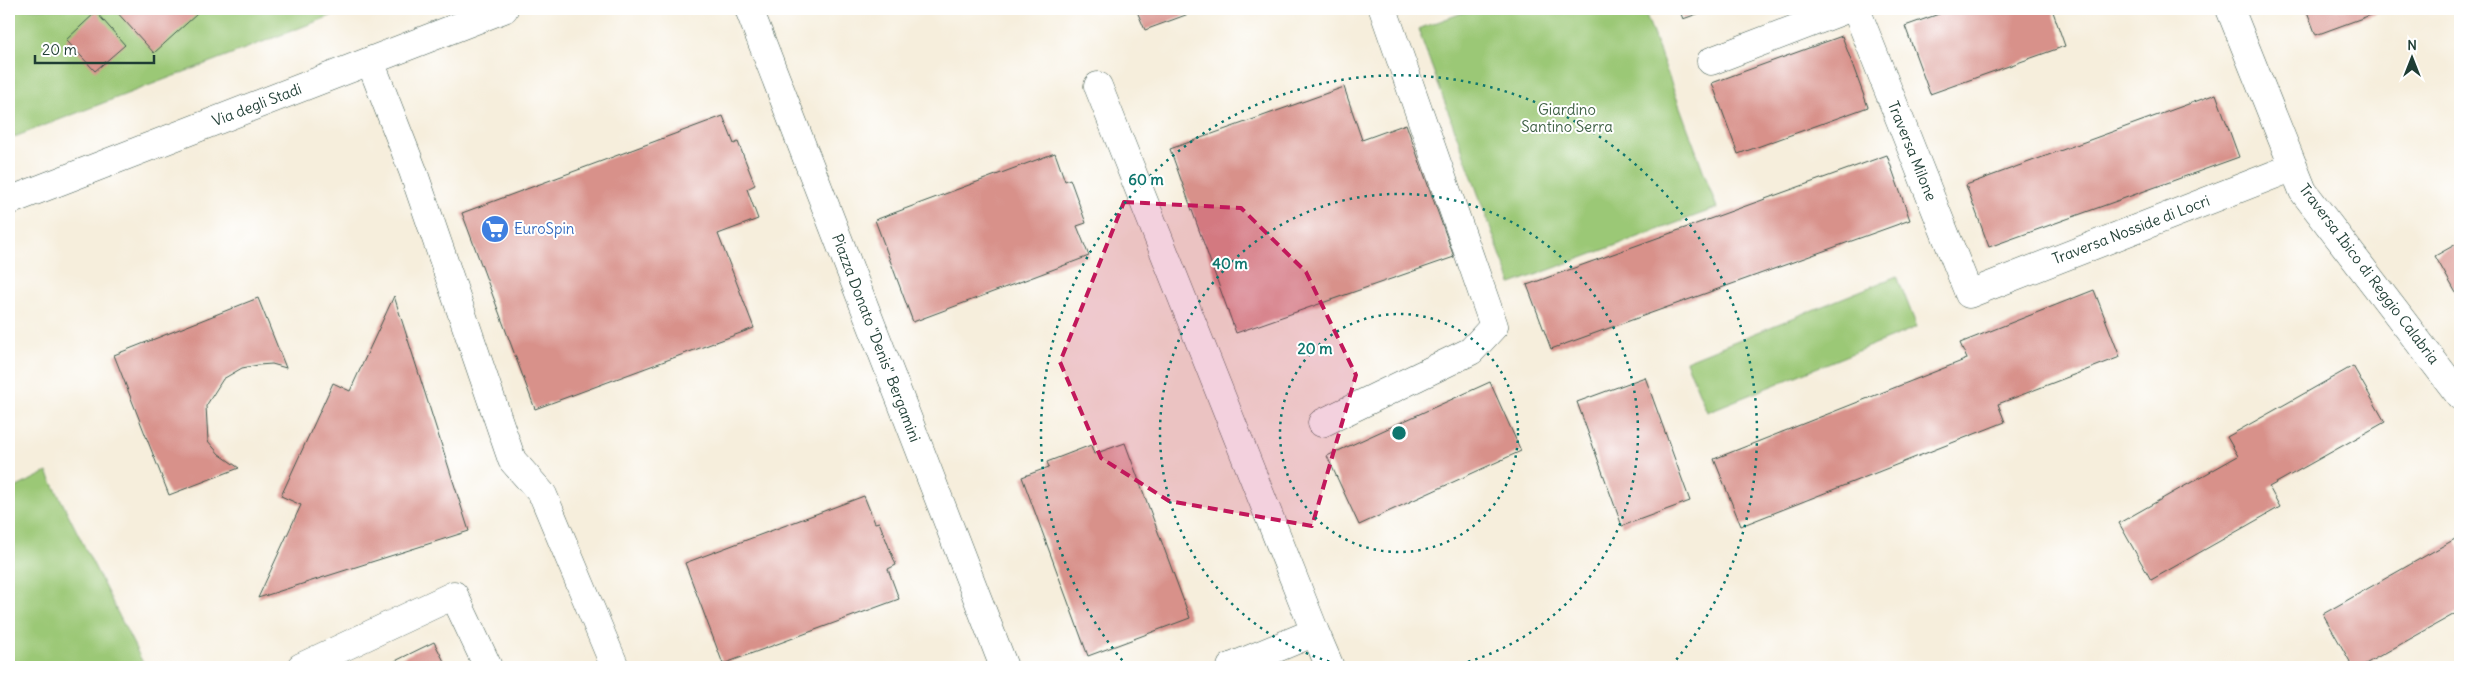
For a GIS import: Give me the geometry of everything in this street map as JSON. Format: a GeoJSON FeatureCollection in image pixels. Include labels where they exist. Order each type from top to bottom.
{"type":"FeatureCollection","features":[{"type":"Feature","properties":{"kind":"street","name":"Via degli Stadi"},"geometry":{"type":"LineString","coordinates":[[9,201],[504,9]]}},
{"type":"Feature","properties":{"kind":"street","name":"Piazza Donato \"Denis\" Bergamini"},"geometry":{"type":"LineString","coordinates":[[749,9],[1004,667]]}},
{"type":"Feature","properties":{"kind":"street"},"geometry":{"type":"LineString","coordinates":[[1322,423],[1471,351],[1494,326],[1383,9]]}},
{"type":"Feature","properties":{"kind":"street"},"geometry":{"type":"LineString","coordinates":[[1711,61],[1847,9]]}},
{"type":"Feature","properties":{"kind":"street","name":"Traversa Milone"},"geometry":{"type":"LineString","coordinates":[[1856,9],[1969,294]]}},
{"type":"Feature","properties":{"kind":"street","name":"Traversa Ibico di Reggio Calabria"},"geometry":{"type":"LineString","coordinates":[[2230,9],[2303,191],[2460,396]]}},
{"type":"Feature","properties":{"kind":"street"},"geometry":{"type":"LineString","coordinates":[[370,61],[413,171],[512,460],[543,495],[615,667]]}},
{"type":"Feature","properties":{"kind":"street"},"geometry":{"type":"LineString","coordinates":[[1098,86],[1330,667]]}},
{"type":"Feature","properties":{"kind":"street","name":"Traversa Nosside di Locri"},"geometry":{"type":"LineString","coordinates":[[1969,294],[2294,167]]}},
{"type":"Feature","properties":{"kind":"street"},"geometry":{"type":"LineString","coordinates":[[301,667],[454,595],[488,667]]}},
{"type":"Feature","properties":{"kind":"street"},"geometry":{"type":"LineString","coordinates":[[1231,667],[1315,632]]}},
{"type":"Feature","properties":{"kind":"highlighted area"},"geometry":{"type":"Polygon","coordinates":[[[1124,202],[1241,208],[1306,272],[1356,375],[1312,526],[1169,501],[1101,458],[1060,362],[1124,202]]]}},
{"type":"Feature","properties":{"kind":"green space"},"geometry":{"type":"Polygon","coordinates":[[[9,9],[349,9],[9,139],[9,9]]]}},
{"type":"Feature","properties":{"kind":"green space","name":"Giardino Santino Serra"},"geometry":{"type":"Polygon","coordinates":[[[1473,9],[1644,9],[1717,208],[1511,284],[1418,29],[1473,9]]]}},
{"type":"Feature","properties":{"kind":"green space"},"geometry":{"type":"Polygon","coordinates":[[[1897,276],[1917,327],[1707,412],[1686,361],[1897,276]]]}},
{"type":"Feature","properties":{"kind":"green space"},"geometry":{"type":"Polygon","coordinates":[[[47,472],[145,667],[9,667],[9,491],[47,472]]]}},
{"type":"Feature","properties":{"kind":"building"},"geometry":{"type":"Polygon","coordinates":[[[114,9],[192,9],[197,14],[154,53],[114,9]]]}},
{"type":"Feature","properties":{"kind":"building"},"geometry":{"type":"Polygon","coordinates":[[[1136,9],[1202,9],[1145,30],[1136,9]]]}},
{"type":"Feature","properties":{"kind":"building"},"geometry":{"type":"Polygon","coordinates":[[[1679,9],[1711,9],[1683,19],[1679,9]]]}},
{"type":"Feature","properties":{"kind":"building"},"geometry":{"type":"Polygon","coordinates":[[[1953,9],[2052,9],[2065,46],[1930,94],[1905,26],[1953,9]]]}},
{"type":"Feature","properties":{"kind":"building"},"geometry":{"type":"Polygon","coordinates":[[[2306,9],[2387,9],[2316,35],[2306,9]]]}},
{"type":"Feature","properties":{"kind":"building"},"geometry":{"type":"Polygon","coordinates":[[[96,12],[125,45],[95,71],[66,40],[96,12]]]}},
{"type":"Feature","properties":{"kind":"building"},"geometry":{"type":"Polygon","coordinates":[[[1842,36],[1868,107],[1738,154],[1712,83],[1842,36]]]}},
{"type":"Feature","properties":{"kind":"building"},"geometry":{"type":"Polygon","coordinates":[[[1344,87],[1362,140],[1406,124],[1454,257],[1236,333],[1170,149],[1344,87]]]}},
{"type":"Feature","properties":{"kind":"building"},"geometry":{"type":"Polygon","coordinates":[[[2216,94],[2239,157],[1989,247],[1966,185],[2216,94]]]}},
{"type":"Feature","properties":{"kind":"building"},"geometry":{"type":"Polygon","coordinates":[[[723,116],[734,144],[738,142],[755,185],[747,189],[758,219],[718,234],[754,328],[535,409],[462,213],[723,116]]]}},
{"type":"Feature","properties":{"kind":"building"},"geometry":{"type":"Polygon","coordinates":[[[1055,153],[1065,181],[1070,179],[1086,223],[1077,226],[1089,256],[913,322],[875,220],[1055,153]]]}},
{"type":"Feature","properties":{"kind":"building"},"geometry":{"type":"Polygon","coordinates":[[[1887,155],[1910,220],[1551,349],[1527,285],[1887,155]]]}},
{"type":"Feature","properties":{"kind":"building"},"geometry":{"type":"Polygon","coordinates":[[[2460,242],[2460,300],[2435,256],[2460,242]]]}},
{"type":"Feature","properties":{"kind":"building"},"geometry":{"type":"Polygon","coordinates":[[[2094,290],[2120,357],[1998,404],[2005,422],[1741,526],[1714,459],[1967,359],[1960,343],[2094,290]]]}},
{"type":"Feature","properties":{"kind":"building"},"geometry":{"type":"Polygon","coordinates":[[[394,296],[469,531],[258,598],[301,505],[281,496],[333,383],[350,391],[394,296]]]}},
{"type":"Feature","properties":{"kind":"building"},"geometry":{"type":"Polygon","coordinates":[[[258,298],[286,368],[272,364],[258,365],[242,368],[223,379],[206,406],[208,441],[219,454],[239,468],[169,495],[114,355],[258,298]]]}},
{"type":"Feature","properties":{"kind":"building"},"geometry":{"type":"Polygon","coordinates":[[[2353,366],[2385,422],[2269,487],[2280,507],[2151,580],[2119,523],[2238,456],[2227,437],[2353,366]]]}},
{"type":"Feature","properties":{"kind":"building"},"geometry":{"type":"Polygon","coordinates":[[[1645,377],[1690,501],[1622,526],[1577,402],[1645,377]]]}},
{"type":"Feature","properties":{"kind":"building"},"geometry":{"type":"Polygon","coordinates":[[[1490,382],[1521,451],[1359,525],[1327,456],[1490,382]]]}},
{"type":"Feature","properties":{"kind":"building"},"geometry":{"type":"Polygon","coordinates":[[[1125,443],[1190,618],[1088,656],[1022,477],[1049,467],[1047,462],[1091,445],[1094,454],[1125,443]]]}},
{"type":"Feature","properties":{"kind":"building"},"geometry":{"type":"Polygon","coordinates":[[[864,496],[875,523],[879,522],[896,565],[888,569],[899,599],[723,664],[685,563],[864,496]]]}},
{"type":"Feature","properties":{"kind":"building"},"geometry":{"type":"Polygon","coordinates":[[[2455,539],[2460,548],[2460,611],[2360,667],[2353,667],[2323,614],[2455,539]]]}},
{"type":"Feature","properties":{"kind":"building"},"geometry":{"type":"Polygon","coordinates":[[[434,642],[447,667],[383,667],[434,642]]]}},
{"type":"Feature","properties":{"kind":"place","name":"EuroSpin"},"geometry":{"type":"Point","coordinates":[495,229]}}]}
